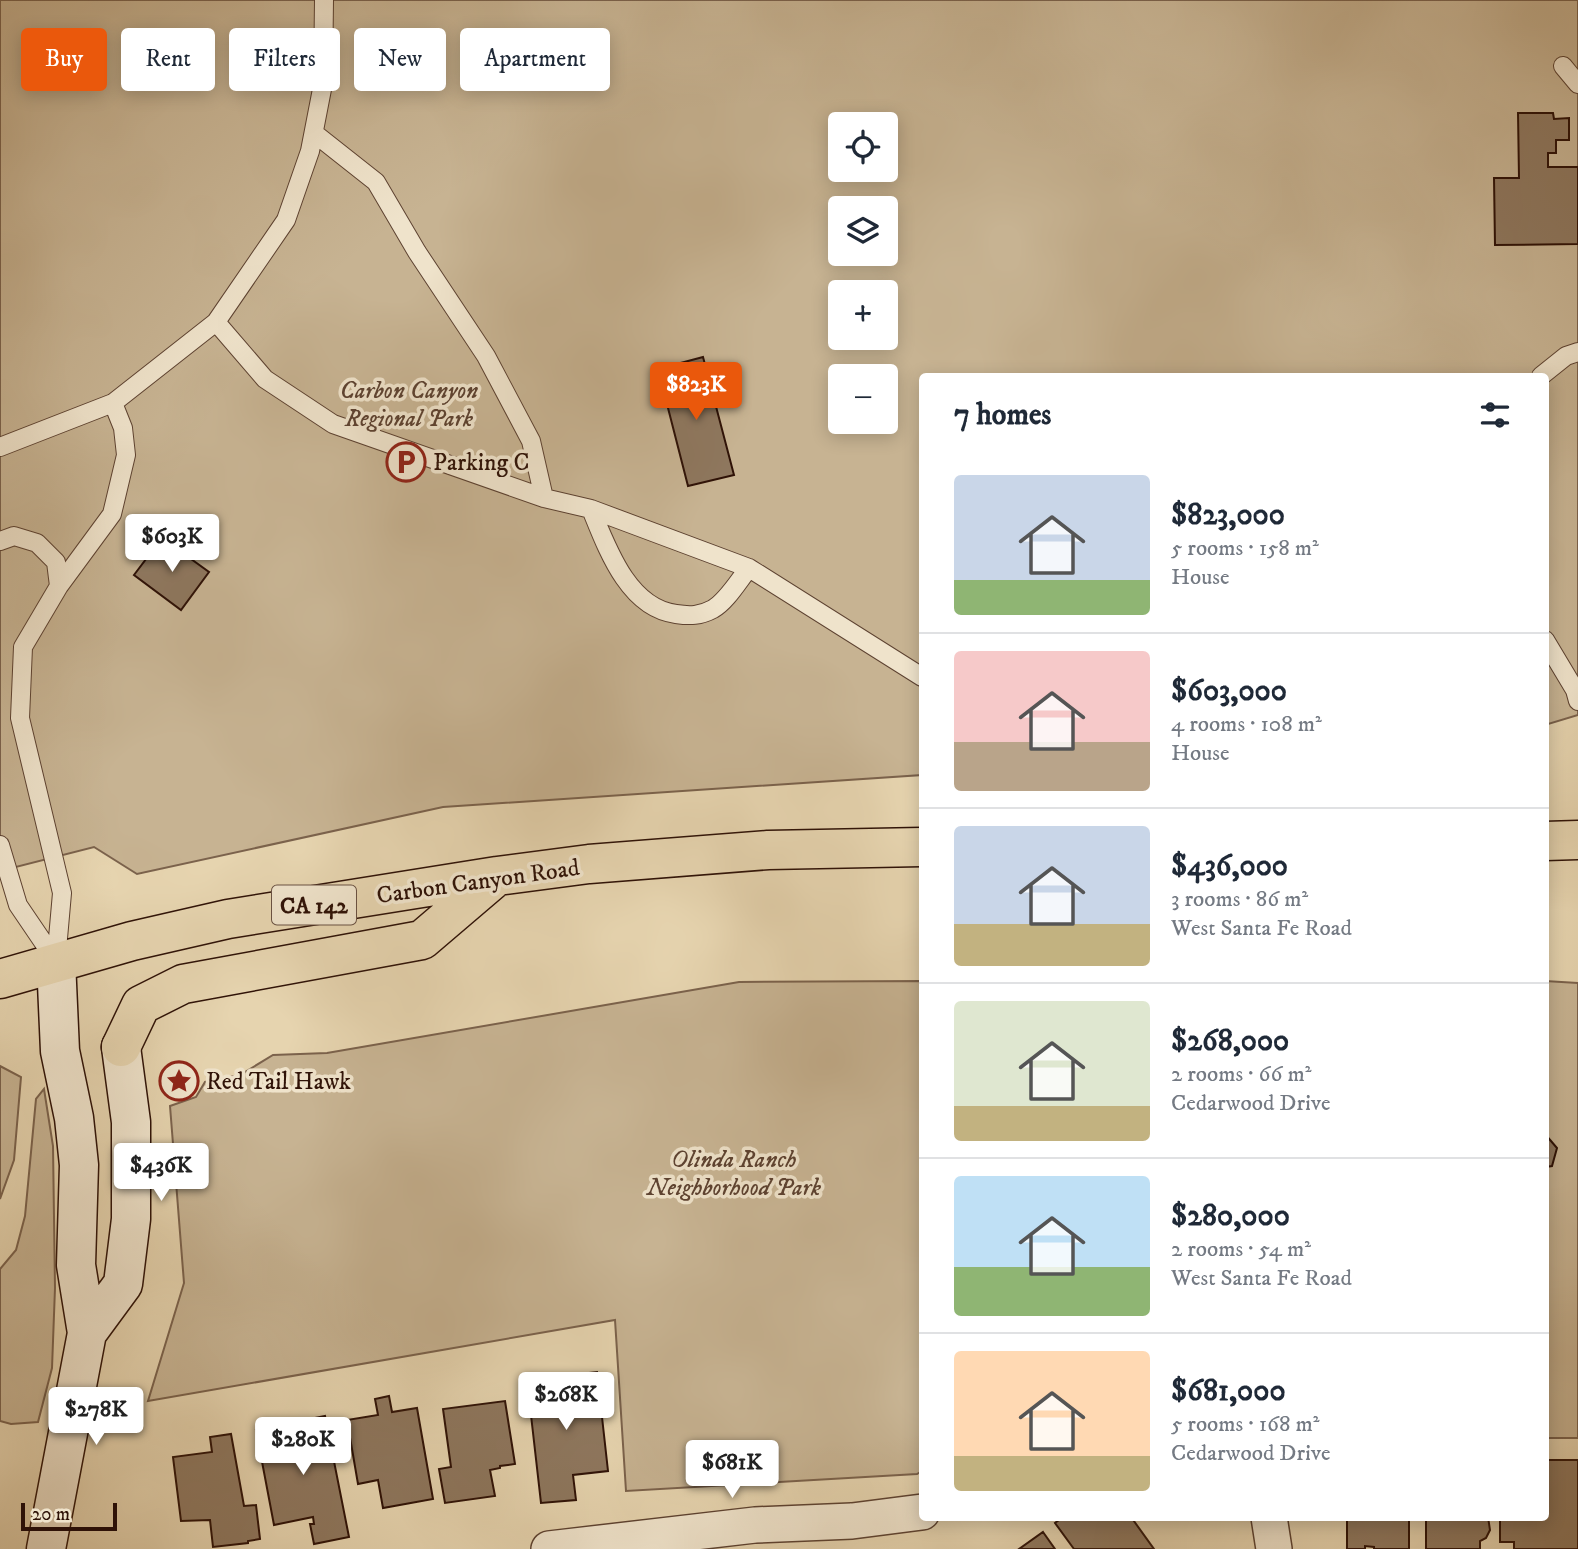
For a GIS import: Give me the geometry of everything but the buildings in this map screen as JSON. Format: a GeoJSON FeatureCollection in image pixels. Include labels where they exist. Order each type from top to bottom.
{"type":"FeatureCollection","features":[{"type":"Feature","properties":{"kind":"main road"},"geometry":{"type":"LineString","coordinates":[[1549,841],[1578,840]]}},
{"type":"Feature","properties":{"kind":"main road","name":"Carbon Canyon Road"},"geometry":{"type":"LineString","coordinates":[[0,979],[56,961],[228,919],[497,876],[589,864],[768,850],[919,847]]}},
{"type":"Feature","properties":{"kind":"main road"},"geometry":{"type":"LineString","coordinates":[[121,1047],[141,1005],[183,984],[422,940],[497,876]]}},
{"type":"Feature","properties":{"kind":"street"},"geometry":{"type":"LineString","coordinates":[[46,1549],[88,1333],[76,1265],[79,1165],[74,1118],[60,1052],[56,961]]}},
{"type":"Feature","properties":{"kind":"street"},"geometry":{"type":"LineString","coordinates":[[88,1333],[123,1284],[131,1219],[131,1122],[121,1047]]}},
{"type":"Feature","properties":{"kind":"street"},"geometry":{"type":"LineString","coordinates":[[550,1549],[755,1525],[852,1521],[919,1512]]}},
{"type":"Feature","properties":{"kind":"street"},"geometry":{"type":"LineString","coordinates":[[1270,1521],[1274,1549]]}},
{"type":"Feature","properties":{"kind":"lane"},"geometry":{"type":"LineString","coordinates":[[0,447],[113,403],[216,321],[286,219],[310,151],[323,84],[324,0]]}},
{"type":"Feature","properties":{"kind":"lane"},"geometry":{"type":"LineString","coordinates":[[1563,66],[1578,84]]}},
{"type":"Feature","properties":{"kind":"lane"},"geometry":{"type":"LineString","coordinates":[[314,133],[376,181],[417,252],[486,356],[531,441],[544,498]]}},
{"type":"Feature","properties":{"kind":"lane"},"geometry":{"type":"LineString","coordinates":[[216,321],[265,379],[333,424],[544,498],[591,509],[749,568],[919,675]]}},
{"type":"Feature","properties":{"kind":"lane"},"geometry":{"type":"LineString","coordinates":[[1546,373],[1566,356],[1578,352]]}},
{"type":"Feature","properties":{"kind":"lane"},"geometry":{"type":"LineString","coordinates":[[56,961],[62,893],[20,719],[23,647],[59,586],[112,514],[126,455],[123,428],[113,403]]}},
{"type":"Feature","properties":{"kind":"lane"},"geometry":{"type":"LineString","coordinates":[[591,509],[607,548],[626,580],[645,602],[669,613],[695,616],[715,608],[749,568]]}},
{"type":"Feature","properties":{"kind":"lane"},"geometry":{"type":"LineString","coordinates":[[0,541],[14,536],[37,543],[57,562],[59,586]]}},
{"type":"Feature","properties":{"kind":"lane"},"geometry":{"type":"LineString","coordinates":[[1549,647],[1575,690],[1578,701]]}},
{"type":"Feature","properties":{"kind":"lane"},"geometry":{"type":"LineString","coordinates":[[0,845],[18,905],[56,961]]}},
{"type":"Feature","properties":{"kind":"green space","name":"Carbon Canyon Regional Park"},"geometry":{"type":"Polygon","coordinates":[[[0,0],[1578,0],[1578,715],[1549,724],[1549,373],[919,373],[919,775],[443,807],[137,874],[94,847],[0,871],[0,0]]]}},
{"type":"Feature","properties":{"kind":"green space","name":"Olinda Ranch Neighborhood Park"},"geometry":{"type":"Polygon","coordinates":[[[919,981],[919,1473],[626,1491],[615,1320],[148,1401],[184,1283],[170,1106],[196,1097],[205,1082],[240,1075],[273,1055],[327,1053],[739,982],[919,981]]]}},
{"type":"Feature","properties":{"kind":"green space"},"geometry":{"type":"Polygon","coordinates":[[[1549,981],[1578,983],[1578,1438],[1549,1438],[1549,981]]]}},
{"type":"Feature","properties":{"kind":"green space"},"geometry":{"type":"Polygon","coordinates":[[[0,1066],[21,1077],[14,1160],[0,1199],[0,1066]]]}},
{"type":"Feature","properties":{"kind":"green space"},"geometry":{"type":"Polygon","coordinates":[[[44,1089],[53,1146],[55,1288],[52,1368],[38,1422],[11,1424],[0,1421],[0,1269],[16,1250],[25,1216],[36,1099],[44,1089]]]}},
{"type":"Feature","properties":{"kind":"place","name":"Parking C"},"geometry":{"type":"Point","coordinates":[406,462]}},
{"type":"Feature","properties":{"kind":"place","name":"Red Tail Hawk"},"geometry":{"type":"Point","coordinates":[179,1081]}}]}
